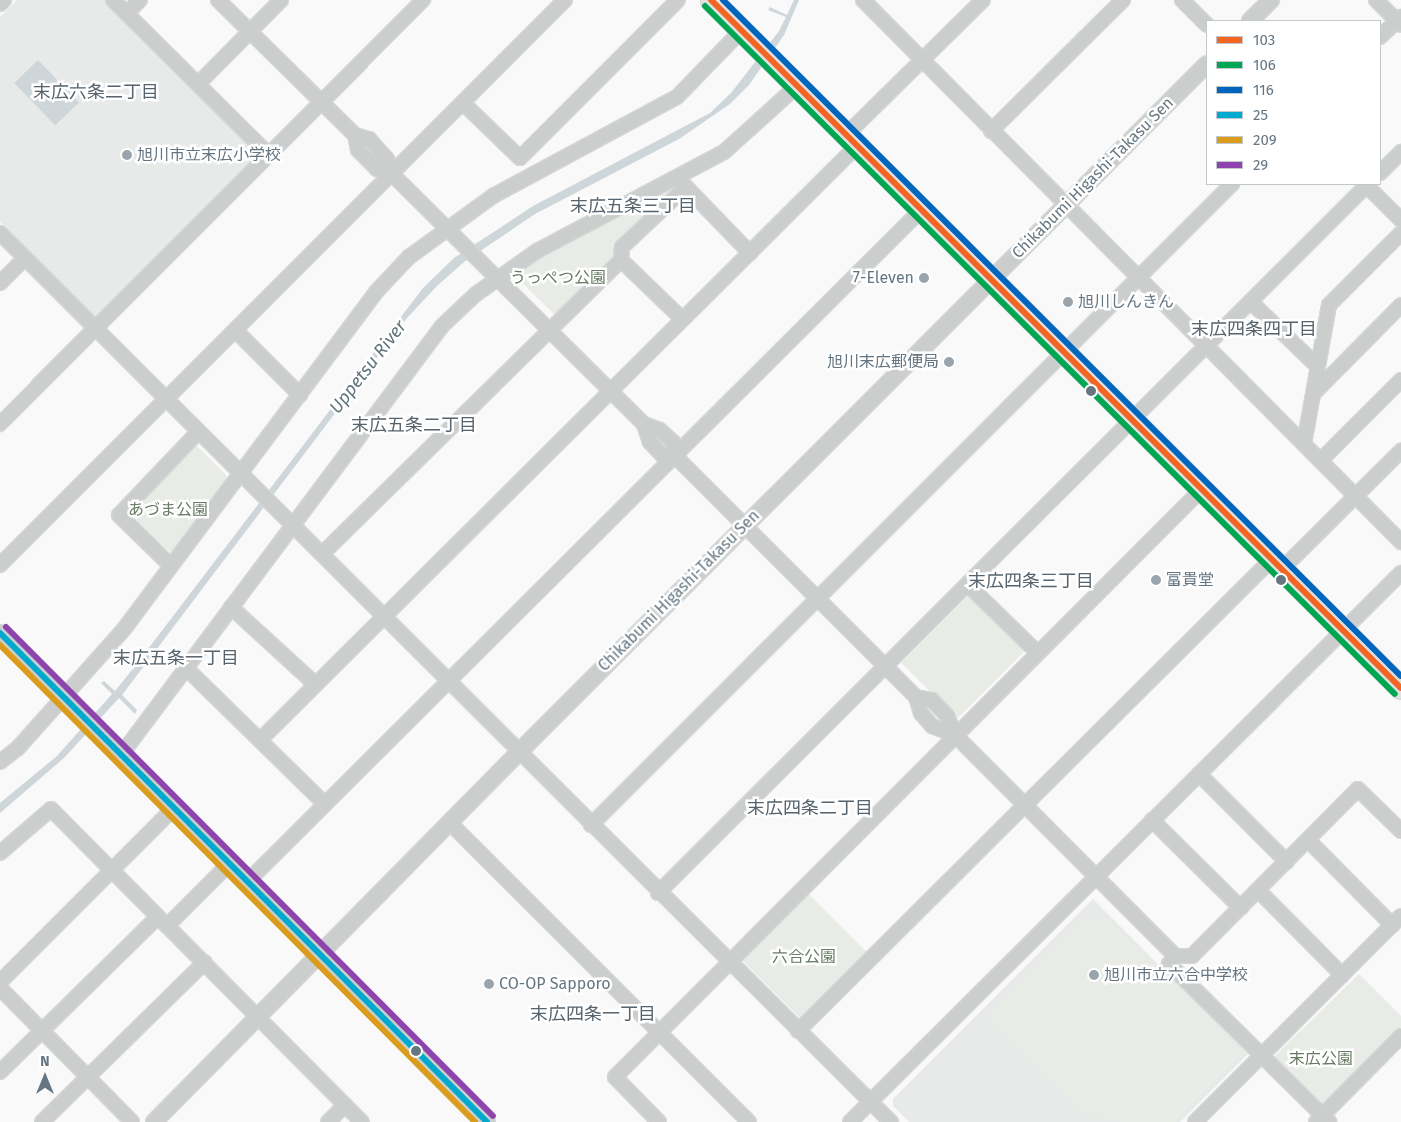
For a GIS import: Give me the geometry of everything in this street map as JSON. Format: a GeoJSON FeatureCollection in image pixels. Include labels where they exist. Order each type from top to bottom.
{"type":"FeatureCollection","features":[{"type":"Feature","properties":{"kind":"main road"},"geometry":{"type":"LineString","coordinates":[[712,0],[991,280],[1132,417],[1401,688]]}},
{"type":"Feature","properties":{"kind":"street"},"geometry":{"type":"LineString","coordinates":[[0,4],[4,0]]}},
{"type":"Feature","properties":{"kind":"street"},"geometry":{"type":"LineString","coordinates":[[114,0],[269,155]]}},
{"type":"Feature","properties":{"kind":"street"},"geometry":{"type":"LineString","coordinates":[[127,13],[140,0]]}},
{"type":"Feature","properties":{"kind":"street"},"geometry":{"type":"LineString","coordinates":[[218,0],[355,135],[369,139],[387,159],[392,174],[495,274],[610,391],[644,424],[660,430],[674,444],[675,456],[916,697],[921,713],[932,726],[955,735],[1175,956],[1192,956],[1358,789],[1401,831]]}},
{"type":"Feature","properties":{"kind":"street"},"geometry":{"type":"LineString","coordinates":[[198,84],[281,0]]}},
{"type":"Feature","properties":{"kind":"street"},"geometry":{"type":"LineString","coordinates":[[0,424],[423,0]]}},
{"type":"Feature","properties":{"kind":"street"},"geometry":{"type":"LineString","coordinates":[[0,565],[565,0]]}},
{"type":"Feature","properties":{"kind":"street"},"geometry":{"type":"LineString","coordinates":[[520,158],[678,0]]}},
{"type":"Feature","properties":{"kind":"street"},"geometry":{"type":"LineString","coordinates":[[863,0],[1401,542]]}},
{"type":"Feature","properties":{"kind":"street"},"geometry":{"type":"LineString","coordinates":[[260,740],[750,253],[923,60],[983,0]]}},
{"type":"Feature","properties":{"kind":"street"},"geometry":{"type":"LineString","coordinates":[[991,130],[1123,0]]}},
{"type":"Feature","properties":{"kind":"street"},"geometry":{"type":"LineString","coordinates":[[1182,0],[1206,24]]}},
{"type":"Feature","properties":{"kind":"street"},"geometry":{"type":"LineString","coordinates":[[1251,20],[1271,0]]}},
{"type":"Feature","properties":{"kind":"street"},"geometry":{"type":"LineString","coordinates":[[1376,0],[1400,21],[1381,36]]}},
{"type":"Feature","properties":{"kind":"street"},"geometry":{"type":"LineString","coordinates":[[0,762],[70,704],[171,566],[245,479],[300,395],[376,292],[409,257],[451,231],[533,172],[677,97],[746,35]]}},
{"type":"Feature","properties":{"kind":"street","name":"Chikabumi Higashi-Takasu Sen"},"geometry":{"type":"LineString","coordinates":[[154,1122],[449,822],[1206,65]]}},
{"type":"Feature","properties":{"kind":"street"},"geometry":{"type":"LineString","coordinates":[[121,755],[231,607],[287,521],[442,326],[495,274],[682,182],[724,152],[790,79]]}},
{"type":"Feature","properties":{"kind":"street"},"geometry":{"type":"LineString","coordinates":[[463,103],[533,172]]}},
{"type":"Feature","properties":{"kind":"street"},"geometry":{"type":"LineString","coordinates":[[1381,172],[1401,152]]}},
{"type":"Feature","properties":{"kind":"street"},"geometry":{"type":"LineString","coordinates":[[682,182],[750,253]]}},
{"type":"Feature","properties":{"kind":"street"},"geometry":{"type":"LineString","coordinates":[[322,554],[621,260],[622,247],[682,182]]}},
{"type":"Feature","properties":{"kind":"street"},"geometry":{"type":"LineString","coordinates":[[591,824],[1066,352],[1231,185]]}},
{"type":"Feature","properties":{"kind":"street"},"geometry":{"type":"LineString","coordinates":[[658,893],[968,585],[1132,417],[1208,346],[1366,185]]}},
{"type":"Feature","properties":{"kind":"street"},"geometry":{"type":"LineString","coordinates":[[1368,185],[1401,220]]}},
{"type":"Feature","properties":{"kind":"street"},"geometry":{"type":"LineString","coordinates":[[248,881],[921,210]]}},
{"type":"Feature","properties":{"kind":"street"},"geometry":{"type":"LineString","coordinates":[[0,233],[658,893],[891,1122]]}},
{"type":"Feature","properties":{"kind":"street"},"geometry":{"type":"LineString","coordinates":[[1304,444],[1329,305],[1401,233]]}},
{"type":"Feature","properties":{"kind":"street"},"geometry":{"type":"LineString","coordinates":[[0,284],[24,259]]}},
{"type":"Feature","properties":{"kind":"street"},"geometry":{"type":"LineString","coordinates":[[621,260],[682,319]]}},
{"type":"Feature","properties":{"kind":"street"},"geometry":{"type":"LineString","coordinates":[[1251,302],[1317,366]]}},
{"type":"Feature","properties":{"kind":"street"},"geometry":{"type":"LineString","coordinates":[[1312,394],[1401,305]]}},
{"type":"Feature","properties":{"kind":"street"},"geometry":{"type":"LineString","coordinates":[[235,330],[300,395]]}},
{"type":"Feature","properties":{"kind":"street"},"geometry":{"type":"LineString","coordinates":[[1321,460],[1401,380]]}},
{"type":"Feature","properties":{"kind":"street"},"geometry":{"type":"LineString","coordinates":[[171,566],[119,515],[198,432]]}},
{"type":"Feature","properties":{"kind":"street"},"geometry":{"type":"LineString","coordinates":[[798,1031],[1024,804],[1277,564],[1356,497],[1401,452]]}},
{"type":"Feature","properties":{"kind":"street"},"geometry":{"type":"LineString","coordinates":[[659,1122],[615,1077],[1202,488]]}},
{"type":"Feature","properties":{"kind":"street"},"geometry":{"type":"LineString","coordinates":[[850,1122],[1401,573]]}},
{"type":"Feature","properties":{"kind":"street"},"geometry":{"type":"LineString","coordinates":[[968,585],[1037,652]]}},
{"type":"Feature","properties":{"kind":"street"},"geometry":{"type":"LineString","coordinates":[[231,607],[315,684]]}},
{"type":"Feature","properties":{"kind":"street"},"geometry":{"type":"LineString","coordinates":[[0,633],[487,1122]]}},
{"type":"Feature","properties":{"kind":"street"},"geometry":{"type":"LineString","coordinates":[[186,668],[325,804]]}},
{"type":"Feature","properties":{"kind":"street"},"geometry":{"type":"LineString","coordinates":[[1199,774],[1287,862]]}},
{"type":"Feature","properties":{"kind":"street"},"geometry":{"type":"LineString","coordinates":[[0,982],[174,808]]}},
{"type":"Feature","properties":{"kind":"street"},"geometry":{"type":"LineString","coordinates":[[0,853],[51,809],[362,1122]]}},
{"type":"Feature","properties":{"kind":"street"},"geometry":{"type":"LineString","coordinates":[[1152,820],[1241,908]]}},
{"type":"Feature","properties":{"kind":"street"},"geometry":{"type":"LineString","coordinates":[[449,822],[750,1122]]}},
{"type":"Feature","properties":{"kind":"street"},"geometry":{"type":"LineString","coordinates":[[1195,1122],[1397,920],[1308,840]]}},
{"type":"Feature","properties":{"kind":"street"},"geometry":{"type":"LineString","coordinates":[[0,1072],[42,1030],[162,921],[230,863]]}},
{"type":"Feature","properties":{"kind":"street"},"geometry":{"type":"LineString","coordinates":[[1258,890],[1342,976]]}},
{"type":"Feature","properties":{"kind":"street"},"geometry":{"type":"LineString","coordinates":[[1175,956],[1169,964],[1322,1120],[1401,1036]]}},
{"type":"Feature","properties":{"kind":"street"},"geometry":{"type":"LineString","coordinates":[[42,1122],[205,962]]}},
{"type":"Feature","properties":{"kind":"street"},"geometry":{"type":"LineString","coordinates":[[0,988],[132,1122]]}},
{"type":"Feature","properties":{"kind":"street"},"geometry":{"type":"LineString","coordinates":[[328,1122],[345,1105]]}},
{"type":"Feature","properties":{"kind":"shaded area","name":"旭川市立末広小学校"},"geometry":{"type":"Polygon","coordinates":[[[17,0],[106,0],[254,150],[254,160],[100,317],[95,317],[0,222],[0,17],[17,0]]]}},
{"type":"Feature","properties":{"kind":"shaded area","name":"旭川市立六合中学校"},"geometry":{"type":"Polygon","coordinates":[[[1093,899],[1248,1054],[1180,1122],[909,1122],[893,1106],[893,1099],[1093,899]]]}},
{"type":"Feature","properties":{"kind":"green space","name":"うっぺつ公園"},"geometry":{"type":"Polygon","coordinates":[[[673,185],[676,189],[618,242],[612,265],[557,317],[513,274],[543,254],[673,185]]]}},
{"type":"Feature","properties":{"kind":"green space","name":"あづま公園"},"geometry":{"type":"Polygon","coordinates":[[[195,444],[226,475],[227,483],[172,554],[129,515],[129,509],[195,444]]]}},
{"type":"Feature","properties":{"kind":"green space"},"geometry":{"type":"Polygon","coordinates":[[[972,592],[1028,648],[957,719],[901,663],[972,592]]]}},
{"type":"Feature","properties":{"kind":"green space","name":"六合公園"},"geometry":{"type":"Polygon","coordinates":[[[809,894],[868,953],[801,1019],[743,960],[809,894]]]}},
{"type":"Feature","properties":{"kind":"green space","name":"旭川市立六合中学校"},"geometry":{"type":"Polygon","coordinates":[[[1082,919],[1110,919],[1245,1052],[1175,1122],[1116,1122],[1084,1112],[985,1018],[1082,919]]]}},
{"type":"Feature","properties":{"kind":"green space","name":"末広公園"},"geometry":{"type":"Polygon","coordinates":[[[1359,974],[1401,1016],[1401,1027],[1321,1107],[1273,1058],[1359,974]]]}},
{"type":"Feature","properties":{"kind":"water","name":"Uppetsu River"},"geometry":{"type":"Polygon","coordinates":[[[794,0],[799,0],[784,35],[749,85],[730,104],[679,139],[535,214],[464,262],[437,286],[407,318],[122,695],[137,710],[135,714],[119,698],[64,758],[0,813],[0,803],[57,756],[112,694],[101,683],[104,681],[115,691],[423,288],[454,258],[533,206],[710,113],[731,93],[779,31],[786,17],[768,10],[770,7],[787,15],[794,0]]]}},
{"type":"Feature","properties":{"kind":"water"},"geometry":{"type":"Polygon","coordinates":[[[38,60],[79,102],[55,125],[14,83],[38,60]]]}},
{"type":"Feature","properties":{"kind":"transit line","name":"103"},"geometry":{"type":"LineString","coordinates":[[711,0],[1401,688]]}},
{"type":"Feature","properties":{"kind":"transit line","name":"116"},"geometry":{"type":"LineString","coordinates":[[723,0],[1401,676]]}},
{"type":"Feature","properties":{"kind":"transit line","name":"106"},"geometry":{"type":"LineString","coordinates":[[705,6],[1395,694]]}},
{"type":"Feature","properties":{"kind":"transit line","name":"29"},"geometry":{"type":"LineString","coordinates":[[6,627],[493,1116]]}},
{"type":"Feature","properties":{"kind":"transit line","name":"25"},"geometry":{"type":"LineString","coordinates":[[0,633],[487,1122]]}},
{"type":"Feature","properties":{"kind":"transit line","name":"209"},"geometry":{"type":"LineString","coordinates":[[0,645],[475,1122]]}},
{"type":"Feature","properties":{"kind":"place","name":"旭川市立末広小学校"},"geometry":{"type":"Point","coordinates":[127,155]}},
{"type":"Feature","properties":{"kind":"place","name":"7-Eleven"},"geometry":{"type":"Point","coordinates":[924,278]}},
{"type":"Feature","properties":{"kind":"place","name":"旭川しんきん"},"geometry":{"type":"Point","coordinates":[1068,302]}},
{"type":"Feature","properties":{"kind":"place","name":"旭川末広郵便局"},"geometry":{"type":"Point","coordinates":[949,362]}},
{"type":"Feature","properties":{"kind":"place","name":"富貴堂"},"geometry":{"type":"Point","coordinates":[1156,580]}},
{"type":"Feature","properties":{"kind":"place","name":"旭川市立六合中学校"},"geometry":{"type":"Point","coordinates":[1094,975]}},
{"type":"Feature","properties":{"kind":"place","name":"CO-OP Sapporo"},"geometry":{"type":"Point","coordinates":[489,984]}},
{"type":"Feature","properties":{"kind":"district","name":"末広六条二丁目"},"geometry":{"type":"Point","coordinates":[96,92]}},
{"type":"Feature","properties":{"kind":"district","name":"末広五条三丁目"},"geometry":{"type":"Point","coordinates":[633,206]}},
{"type":"Feature","properties":{"kind":"district","name":"末広四条四丁目"},"geometry":{"type":"Point","coordinates":[1254,329]}},
{"type":"Feature","properties":{"kind":"district","name":"末広五条二丁目"},"geometry":{"type":"Point","coordinates":[414,425]}},
{"type":"Feature","properties":{"kind":"district","name":"末広四条三丁目"},"geometry":{"type":"Point","coordinates":[1031,581]}},
{"type":"Feature","properties":{"kind":"district","name":"末広五条一丁目"},"geometry":{"type":"Point","coordinates":[176,658]}},
{"type":"Feature","properties":{"kind":"district","name":"末広四条二丁目"},"geometry":{"type":"Point","coordinates":[810,808]}},
{"type":"Feature","properties":{"kind":"district","name":"末広四条一丁目"},"geometry":{"type":"Point","coordinates":[593,1014]}}]}
